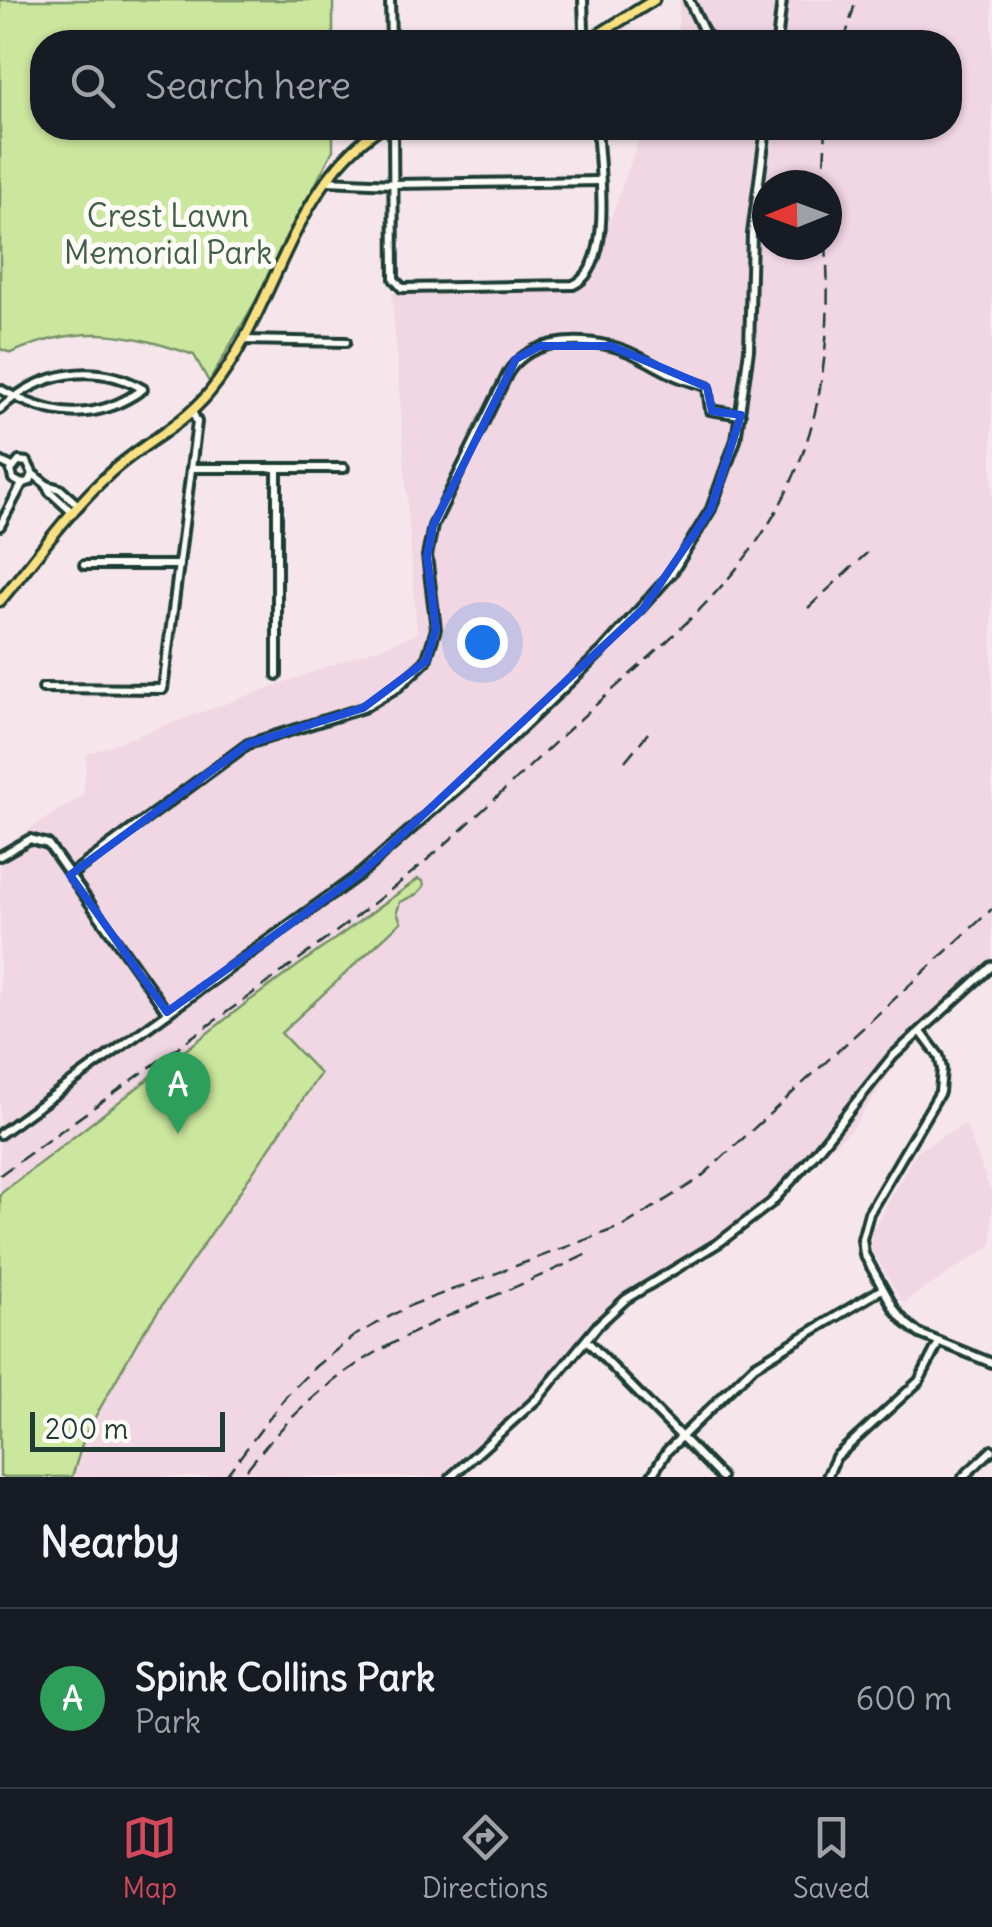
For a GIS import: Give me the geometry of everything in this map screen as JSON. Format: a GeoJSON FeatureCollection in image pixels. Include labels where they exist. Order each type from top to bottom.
{"type":"FeatureCollection","features":[{"type":"Feature","properties":{"kind":"main road"},"geometry":{"type":"LineString","coordinates":[[607,30],[654,0]]}},
{"type":"Feature","properties":{"kind":"main road"},"geometry":{"type":"LineString","coordinates":[[0,601],[109,474],[192,412],[218,381],[327,181],[365,140]]}},
{"type":"Feature","properties":{"kind":"street"},"geometry":{"type":"LineString","coordinates":[[390,0],[391,30]]}},
{"type":"Feature","properties":{"kind":"street"},"geometry":{"type":"LineString","coordinates":[[584,0],[584,30]]}},
{"type":"Feature","properties":{"kind":"street"},"geometry":{"type":"LineString","coordinates":[[692,0],[704,30]]}},
{"type":"Feature","properties":{"kind":"street"},"geometry":{"type":"LineString","coordinates":[[778,30],[782,0]]}},
{"type":"Feature","properties":{"kind":"street"},"geometry":{"type":"LineString","coordinates":[[392,140],[394,280],[399,287],[573,285],[582,280],[597,253],[601,232],[597,140]]}},
{"type":"Feature","properties":{"kind":"street"},"geometry":{"type":"LineString","coordinates":[[0,1134],[360,874],[474,774],[643,609],[694,542],[711,509],[741,415],[749,350],[754,211],[764,140]]}},
{"type":"Feature","properties":{"kind":"street"},"geometry":{"type":"LineString","coordinates":[[327,181],[599,182]]}},
{"type":"Feature","properties":{"kind":"street"},"geometry":{"type":"LineString","coordinates":[[243,340],[346,342]]}},
{"type":"Feature","properties":{"kind":"street"},"geometry":{"type":"LineString","coordinates":[[70,874],[248,744],[363,708],[426,662],[436,629],[427,556],[433,526],[508,373],[529,350],[555,344],[611,346],[708,387],[710,410],[741,415]]}},
{"type":"Feature","properties":{"kind":"street"},"geometry":{"type":"LineString","coordinates":[[0,389],[14,397],[61,414],[121,405],[142,389],[116,377],[76,373],[54,376],[14,397],[0,409]]}},
{"type":"Feature","properties":{"kind":"street"},"geometry":{"type":"LineString","coordinates":[[42,688],[162,689],[197,422],[192,412]]}},
{"type":"Feature","properties":{"kind":"street"},"geometry":{"type":"LineString","coordinates":[[0,461],[12,467]]}},
{"type":"Feature","properties":{"kind":"street"},"geometry":{"type":"LineString","coordinates":[[12,467],[27,462],[33,474],[60,489],[76,510]]}},
{"type":"Feature","properties":{"kind":"street"},"geometry":{"type":"LineString","coordinates":[[12,467],[13,479],[22,484]]}},
{"type":"Feature","properties":{"kind":"street"},"geometry":{"type":"LineString","coordinates":[[191,468],[344,468]]}},
{"type":"Feature","properties":{"kind":"street"},"geometry":{"type":"LineString","coordinates":[[276,469],[277,675]]}},
{"type":"Feature","properties":{"kind":"street"},"geometry":{"type":"LineString","coordinates":[[0,526],[22,484],[30,481],[33,474]]}},
{"type":"Feature","properties":{"kind":"street"},"geometry":{"type":"LineString","coordinates":[[84,565],[178,565]]}},
{"type":"Feature","properties":{"kind":"street"},"geometry":{"type":"LineString","coordinates":[[0,856],[24,841],[36,839],[48,844],[167,1012]]}},
{"type":"Feature","properties":{"kind":"street"},"geometry":{"type":"LineString","coordinates":[[450,1477],[538,1398],[626,1299],[720,1242],[771,1202],[883,1067],[992,966]]}},
{"type":"Feature","properties":{"kind":"street"},"geometry":{"type":"LineString","coordinates":[[921,1032],[939,1056],[942,1084],[936,1102],[864,1225],[864,1254],[906,1323],[938,1342],[992,1363]]}},
{"type":"Feature","properties":{"kind":"street"},"geometry":{"type":"LineString","coordinates":[[651,1477],[666,1452],[754,1366],[882,1289]]}},
{"type":"Feature","properties":{"kind":"street"},"geometry":{"type":"LineString","coordinates":[[586,1340],[721,1477]]}},
{"type":"Feature","properties":{"kind":"street"},"geometry":{"type":"LineString","coordinates":[[827,1477],[836,1457],[918,1380],[938,1342]]}},
{"type":"Feature","properties":{"kind":"street"},"geometry":{"type":"LineString","coordinates":[[963,1477],[992,1450]]}},
{"type":"Feature","properties":{"kind":"highlighted area"},"geometry":{"type":"Polygon","coordinates":[[[540,346],[611,346],[707,387],[712,411],[741,415],[711,509],[643,609],[360,874],[167,1012],[70,875],[248,744],[363,708],[426,661],[436,629],[427,556],[433,526],[516,359],[540,346]]]}},
{"type":"Feature","properties":{"kind":"shaded area"},"geometry":{"type":"Polygon","coordinates":[[[679,0],[992,0],[992,968],[929,1025],[887,1077],[854,1127],[753,1216],[613,1310],[592,1346],[456,1477],[72,1477],[85,1435],[139,1339],[320,1074],[281,1033],[401,922],[397,912],[400,902],[417,894],[410,882],[0,1194],[0,848],[83,795],[87,754],[417,634],[392,293],[588,282],[639,140],[962,140],[962,30],[678,30],[679,0]]]}},
{"type":"Feature","properties":{"kind":"shaded area"},"geometry":{"type":"Polygon","coordinates":[[[965,1124],[992,1194],[992,1245],[903,1303],[873,1252],[871,1233],[917,1151],[965,1124]]]}},
{"type":"Feature","properties":{"kind":"green space","name":"Crest Lawn Memorial Park"},"geometry":{"type":"Polygon","coordinates":[[[0,0],[333,0],[333,30],[30,30],[30,140],[333,140],[333,150],[259,295],[209,382],[194,355],[124,336],[81,334],[11,353],[0,349],[0,0]]]}},
{"type":"Feature","properties":{"kind":"green space"},"geometry":{"type":"Polygon","coordinates":[[[418,879],[424,886],[400,902],[397,912],[401,922],[281,1033],[320,1074],[139,1339],[85,1435],[72,1477],[0,1477],[0,1194],[245,1004],[418,879]]]}},
{"type":"Feature","properties":{"kind":"railway"},"geometry":{"type":"LineString","coordinates":[[847,30],[856,0]]}},
{"type":"Feature","properties":{"kind":"railway"},"geometry":{"type":"LineString","coordinates":[[824,170],[825,140]]}},
{"type":"Feature","properties":{"kind":"railway"},"geometry":{"type":"LineString","coordinates":[[0,1175],[286,969],[406,877],[664,644],[735,571],[756,544],[791,483],[814,418],[825,350],[826,260]]}},
{"type":"Feature","properties":{"kind":"railway"},"geometry":{"type":"LineString","coordinates":[[808,608],[867,553]]}},
{"type":"Feature","properties":{"kind":"railway"},"geometry":{"type":"LineString","coordinates":[[625,761],[648,733]]}},
{"type":"Feature","properties":{"kind":"railway"},"geometry":{"type":"LineString","coordinates":[[225,1477],[287,1395],[354,1336],[409,1306],[625,1225],[699,1179],[992,909]]}},
{"type":"Feature","properties":{"kind":"railway"},"geometry":{"type":"LineString","coordinates":[[247,1469],[304,1406],[372,1355],[589,1253]]}},
{"type":"Feature","properties":{"kind":"place","name":"Spink Collins Park"},"geometry":{"type":"Point","coordinates":[178,1134]}}]}
